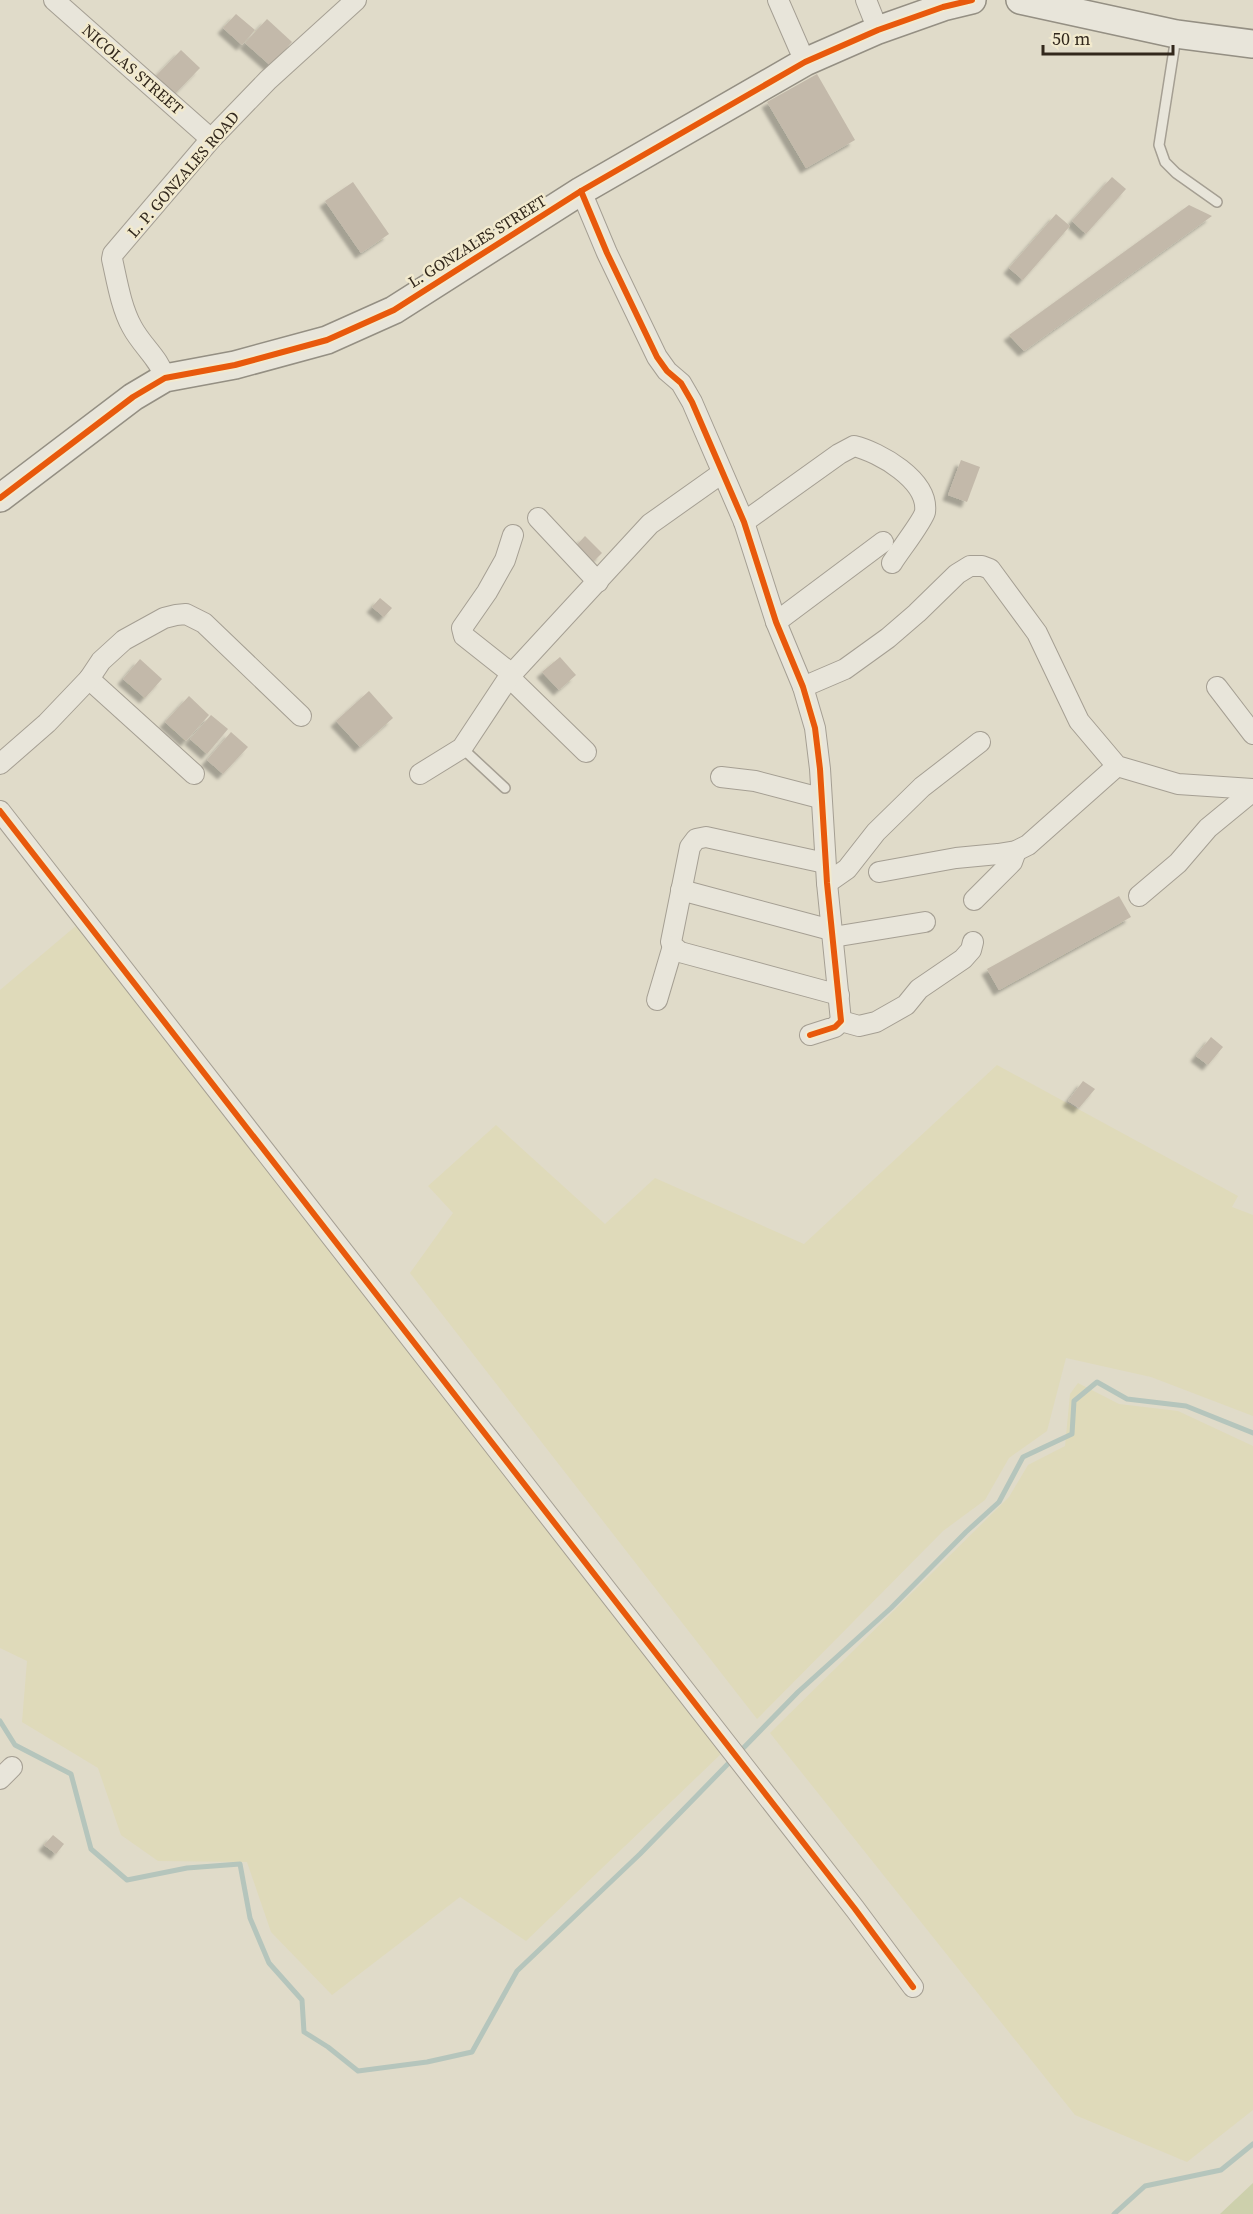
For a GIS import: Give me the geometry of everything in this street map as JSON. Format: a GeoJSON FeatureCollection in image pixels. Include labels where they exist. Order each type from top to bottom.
{"type":"FeatureCollection","features":[{"type":"Feature","properties":{"kind":"street","name":"NICOLAS STREET"},"geometry":{"type":"LineString","coordinates":[[54,0],[211,139]]}},
{"type":"Feature","properties":{"kind":"street","name":"L. P. GONZALES ROAD"},"geometry":{"type":"LineString","coordinates":[[165,378],[156,359],[143,345],[131,326],[112,259],[113,254],[211,139],[268,80],[356,0]]}},
{"type":"Feature","properties":{"kind":"street"},"geometry":{"type":"LineString","coordinates":[[778,0],[805,62]]}},
{"type":"Feature","properties":{"kind":"street"},"geometry":{"type":"LineString","coordinates":[[866,0],[878,30]]}},
{"type":"Feature","properties":{"kind":"street","name":"L. GONZALES STREET"},"geometry":{"type":"LineString","coordinates":[[0,498],[133,397],[165,378],[235,365],[327,340],[384,314],[581,191],[805,62],[878,30],[943,7],[972,0]]}},
{"type":"Feature","properties":{"kind":"street"},"geometry":{"type":"LineString","coordinates":[[1020,0],[1176,34],[1253,45]]}},
{"type":"Feature","properties":{"kind":"street"},"geometry":{"type":"LineString","coordinates":[[581,191],[607,253],[657,357],[681,383],[692,402],[744,522],[776,622],[803,687],[814,728],[820,769],[825,862],[841,1021],[835,1027],[810,1035]]}},
{"type":"Feature","properties":{"kind":"street"},"geometry":{"type":"LineString","coordinates":[[744,522],[839,454],[854,446],[871,450],[904,471],[924,497],[925,514],[891,563]]}},
{"type":"Feature","properties":{"kind":"street"},"geometry":{"type":"LineString","coordinates":[[420,774],[462,748],[511,675],[650,524],[722,473]]}},
{"type":"Feature","properties":{"kind":"street"},"geometry":{"type":"LineString","coordinates":[[538,518],[598,582]]}},
{"type":"Feature","properties":{"kind":"street"},"geometry":{"type":"LineString","coordinates":[[513,535],[505,560],[487,592],[462,628],[464,636],[511,675],[586,752]]}},
{"type":"Feature","properties":{"kind":"street"},"geometry":{"type":"LineString","coordinates":[[776,622],[883,542]]}},
{"type":"Feature","properties":{"kind":"street"},"geometry":{"type":"LineString","coordinates":[[803,687],[845,669],[910,620],[957,574],[970,566],[982,566],[990,569],[1037,633],[1079,721],[1117,766],[1178,784],[1253,790]]}},
{"type":"Feature","properties":{"kind":"street"},"geometry":{"type":"LineString","coordinates":[[0,764],[47,723],[89,679],[101,662],[124,640],[164,618],[186,614],[204,623],[301,716]]}},
{"type":"Feature","properties":{"kind":"street"},"geometry":{"type":"LineString","coordinates":[[89,679],[194,774]]}},
{"type":"Feature","properties":{"kind":"street"},"geometry":{"type":"LineString","coordinates":[[1217,687],[1253,734]]}},
{"type":"Feature","properties":{"kind":"street"},"geometry":{"type":"LineString","coordinates":[[827,883],[847,869],[876,832],[922,787],[980,742]]}},
{"type":"Feature","properties":{"kind":"street"},"geometry":{"type":"LineString","coordinates":[[879,872],[956,858],[1016,851],[1028,845],[1117,766]]}},
{"type":"Feature","properties":{"kind":"street"},"geometry":{"type":"LineString","coordinates":[[721,777],[755,782],[820,798]]}},
{"type":"Feature","properties":{"kind":"street"},"geometry":{"type":"LineString","coordinates":[[1139,896],[1178,863],[1208,828],[1253,790]]}},
{"type":"Feature","properties":{"kind":"street"},"geometry":{"type":"LineString","coordinates":[[0,811],[913,1987]]}},
{"type":"Feature","properties":{"kind":"street"},"geometry":{"type":"LineString","coordinates":[[657,1000],[673,946],[671,937],[690,847],[696,839],[701,837],[825,862]]}},
{"type":"Feature","properties":{"kind":"street"},"geometry":{"type":"LineString","coordinates":[[974,900],[1012,862],[1016,851]]}},
{"type":"Feature","properties":{"kind":"street"},"geometry":{"type":"LineString","coordinates":[[681,890],[832,934],[925,922]]}},
{"type":"Feature","properties":{"kind":"street"},"geometry":{"type":"LineString","coordinates":[[841,1021],[859,1026],[876,1022],[906,1005],[919,989],[963,959],[971,950],[973,942]]}},
{"type":"Feature","properties":{"kind":"street"},"geometry":{"type":"LineString","coordinates":[[673,946],[680,952],[839,995]]}},
{"type":"Feature","properties":{"kind":"lane"},"geometry":{"type":"LineString","coordinates":[[1176,34],[1159,144],[1165,162],[1176,173],[1217,202]]}},
{"type":"Feature","properties":{"kind":"lane"},"geometry":{"type":"LineString","coordinates":[[462,748],[505,788]]}},
{"type":"Feature","properties":{"kind":"shaded area"},"geometry":{"type":"Polygon","coordinates":[[[77,925],[722,1753],[526,1941],[460,1897],[332,1995],[271,1932],[247,1862],[158,1861],[121,1835],[98,1768],[22,1722],[27,1661],[0,1648],[0,990],[77,925]]]}},
{"type":"Feature","properties":{"kind":"shaded area"},"geometry":{"type":"Polygon","coordinates":[[[997,1065],[1238,1196],[1232,1207],[1253,1215],[1253,1416],[1151,1377],[1066,1358],[1047,1431],[1009,1458],[985,1500],[943,1531],[757,1719],[410,1273],[453,1213],[428,1186],[496,1125],[605,1224],[655,1178],[804,1244],[997,1065]]]}},
{"type":"Feature","properties":{"kind":"shaded area"},"geometry":{"type":"Polygon","coordinates":[[[1078,1383],[1119,1404],[1178,1411],[1253,1446],[1253,2110],[1187,2162],[1075,2115],[770,1733],[1009,1497],[1028,1465],[1065,1446],[1070,1394],[1078,1383]]]}},
{"type":"Feature","properties":{"kind":"green space"},"geometry":{"type":"Polygon","coordinates":[[[1253,2183],[1253,2214],[1220,2214],[1253,2183]]]}},
{"type":"Feature","properties":{"kind":"building"},"geometry":{"type":"Polygon","coordinates":[[[236,14],[255,30],[242,45],[223,28],[236,14]]]}},
{"type":"Feature","properties":{"kind":"building"},"geometry":{"type":"Polygon","coordinates":[[[267,19],[292,42],[271,66],[245,43],[267,19]]]}},
{"type":"Feature","properties":{"kind":"building"},"geometry":{"type":"Polygon","coordinates":[[[181,50],[200,68],[172,97],[153,79],[181,50]]]}},
{"type":"Feature","properties":{"kind":"building"},"geometry":{"type":"Polygon","coordinates":[[[817,74],[855,140],[806,168],[767,102],[817,74]]]}},
{"type":"Feature","properties":{"kind":"building"},"geometry":{"type":"Polygon","coordinates":[[[1112,177],[1126,189],[1086,234],[1072,221],[1112,177]]]}},
{"type":"Feature","properties":{"kind":"building"},"geometry":{"type":"Polygon","coordinates":[[[353,182],[389,234],[361,253],[325,201],[353,182]]]}},
{"type":"Feature","properties":{"kind":"building"},"geometry":{"type":"Polygon","coordinates":[[[1189,205],[1212,216],[1024,351],[1009,335],[1189,205]]]}},
{"type":"Feature","properties":{"kind":"building"},"geometry":{"type":"Polygon","coordinates":[[[1056,214],[1070,226],[1023,280],[1009,268],[1056,214]]]}},
{"type":"Feature","properties":{"kind":"building"},"geometry":{"type":"Polygon","coordinates":[[[961,460],[980,467],[967,502],[948,495],[961,460]]]}},
{"type":"Feature","properties":{"kind":"building"},"geometry":{"type":"Polygon","coordinates":[[[585,536],[602,553],[590,565],[573,549],[585,536]]]}},
{"type":"Feature","properties":{"kind":"building"},"geometry":{"type":"Polygon","coordinates":[[[380,598],[392,608],[384,617],[372,607],[380,598]]]}},
{"type":"Feature","properties":{"kind":"building"},"geometry":{"type":"Polygon","coordinates":[[[560,657],[576,675],[559,690],[542,672],[560,657]]]}},
{"type":"Feature","properties":{"kind":"building"},"geometry":{"type":"Polygon","coordinates":[[[140,659],[162,679],[145,698],[123,679],[140,659]]]}},
{"type":"Feature","properties":{"kind":"building"},"geometry":{"type":"Polygon","coordinates":[[[369,691],[393,718],[360,747],[336,721],[369,691]]]}},
{"type":"Feature","properties":{"kind":"building"},"geometry":{"type":"Polygon","coordinates":[[[189,696],[209,715],[186,741],[165,722],[189,696]]]}},
{"type":"Feature","properties":{"kind":"building"},"geometry":{"type":"Polygon","coordinates":[[[211,715],[228,729],[207,754],[190,739],[211,715]]]}},
{"type":"Feature","properties":{"kind":"building"},"geometry":{"type":"Polygon","coordinates":[[[231,732],[248,747],[223,774],[207,760],[231,732]]]}},
{"type":"Feature","properties":{"kind":"building"},"geometry":{"type":"Polygon","coordinates":[[[1119,896],[1131,917],[999,990],[987,969],[1119,896]]]}},
{"type":"Feature","properties":{"kind":"building"},"geometry":{"type":"Polygon","coordinates":[[[1211,1037],[1223,1047],[1208,1065],[1196,1056],[1211,1037]]]}},
{"type":"Feature","properties":{"kind":"building"},"geometry":{"type":"Polygon","coordinates":[[[1083,1081],[1095,1089],[1079,1108],[1068,1101],[1083,1081]]]}},
{"type":"Feature","properties":{"kind":"building"},"geometry":{"type":"Polygon","coordinates":[[[53,1835],[64,1844],[56,1854],[44,1845],[53,1835]]]}},
{"type":"Feature","properties":{"kind":"waterway"},"geometry":{"type":"LineString","coordinates":[[0,1721],[15,1745],[71,1774],[91,1849],[127,1880],[187,1868],[240,1864],[250,1918],[269,1963],[302,2000],[304,2032],[328,2047],[358,2071],[427,2062],[472,2052],[517,1971],[640,1854],[798,1692],[891,1608],[999,1502],[1023,1457],[1072,1434],[1074,1401],[1097,1382],[1127,1399],[1186,1406],[1253,1433]]}},
{"type":"Feature","properties":{"kind":"waterway"},"geometry":{"type":"LineString","coordinates":[[1114,2214],[1145,2186],[1221,2170],[1253,2144]]}},
{"type":"Feature","properties":{"kind":"cycle path"},"geometry":{"type":"LineString","coordinates":[[0,498],[133,397],[165,378],[235,365],[327,340],[394,310],[581,191],[805,62],[878,30],[943,7],[972,0]]}},
{"type":"Feature","properties":{"kind":"cycle path"},"geometry":{"type":"LineString","coordinates":[[581,191],[607,253],[657,357],[667,371],[681,383],[692,402],[744,522],[776,622],[803,687],[815,728],[841,1021],[835,1027],[810,1035]]}},
{"type":"Feature","properties":{"kind":"cycle path"},"geometry":{"type":"LineString","coordinates":[[0,811],[855,1909],[913,1987]]}}]}
